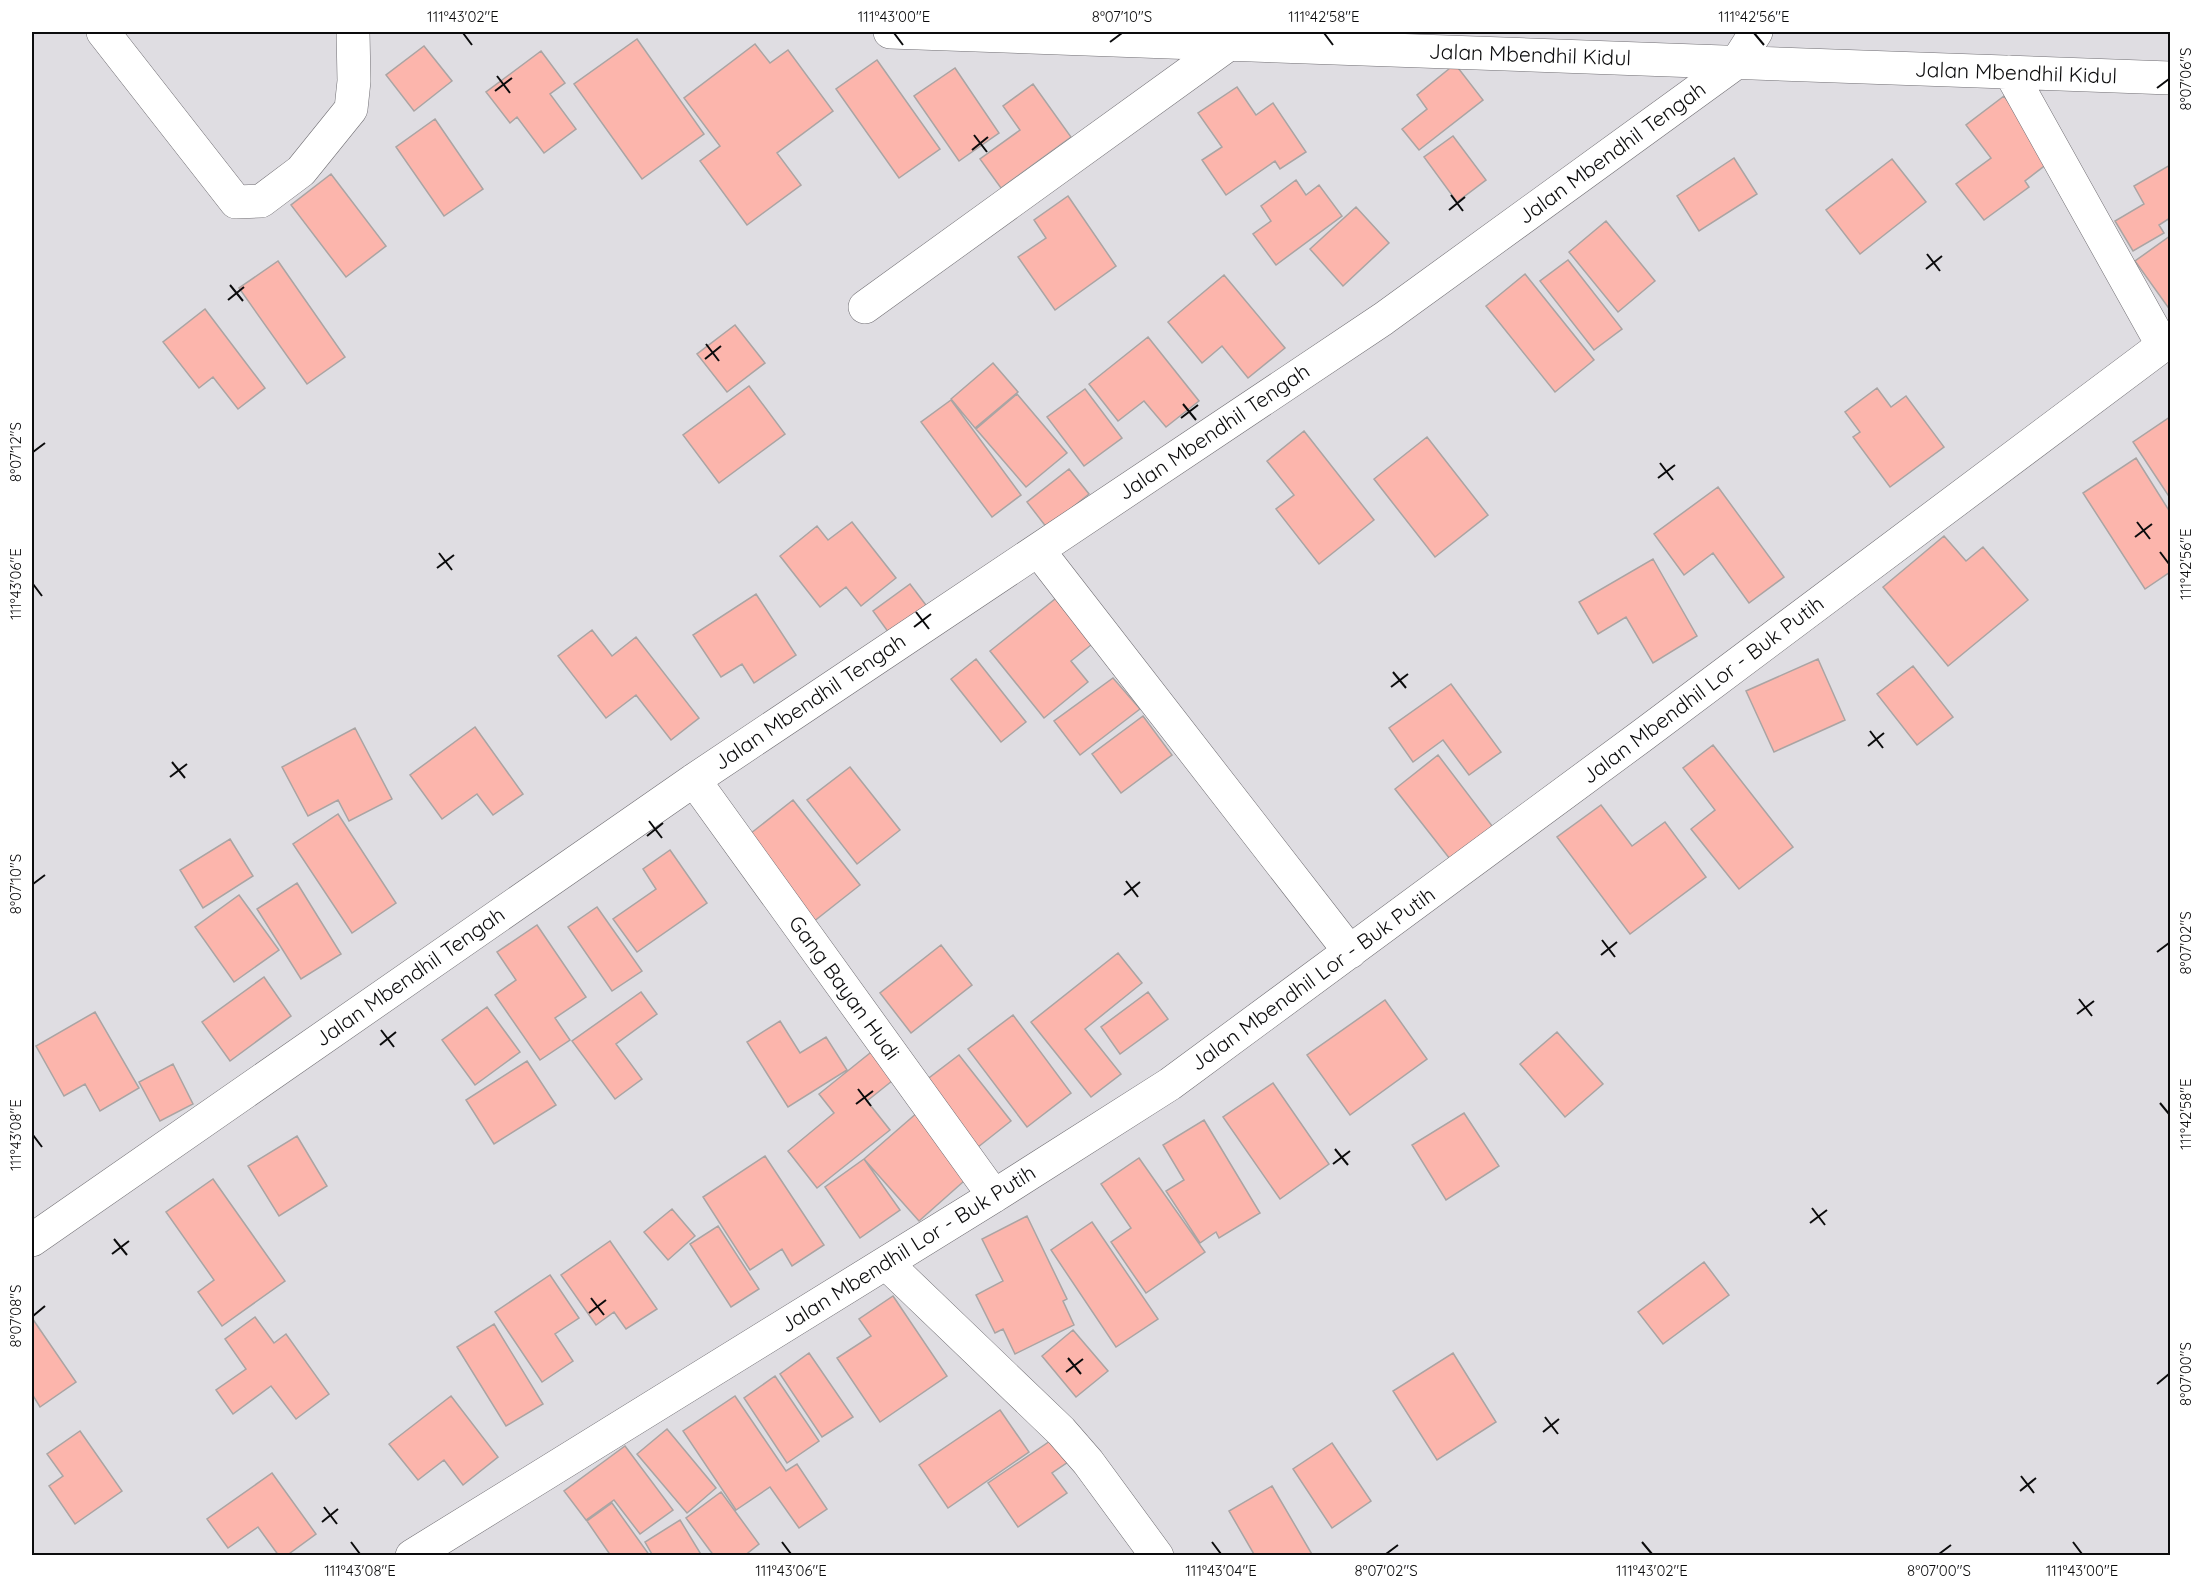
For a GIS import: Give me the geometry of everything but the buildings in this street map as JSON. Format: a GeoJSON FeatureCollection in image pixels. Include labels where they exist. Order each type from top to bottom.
{"type":"FeatureCollection","features":[{"type":"Feature","properties":{"kind":"street"},"geometry":{"type":"LineString","coordinates":[[103,32],[236,202],[261,201],[301,171],[351,109],[354,81],[353,32]]}},
{"type":"Feature","properties":{"kind":"street","name":"Jalan Mbendhil Kidul"},"geometry":{"type":"LineString","coordinates":[[891,32],[2170,78]]}},
{"type":"Feature","properties":{"kind":"street","name":"Jalan Mbendhil Tengah"},"geometry":{"type":"LineString","coordinates":[[32,1240],[694,780],[1383,319],[1737,62],[1756,32]]}},
{"type":"Feature","properties":{"kind":"street"},"geometry":{"type":"LineString","coordinates":[[865,307],[1229,44]]}},
{"type":"Feature","properties":{"kind":"street"},"geometry":{"type":"LineString","coordinates":[[2010,72],[2167,343]]}},
{"type":"Feature","properties":{"kind":"street","name":"Jalan Mbendhil Lor - Buk Putih"},"geometry":{"type":"LineString","coordinates":[[411,1556],[994,1196],[1170,1084],[2167,343]]}},
{"type":"Feature","properties":{"kind":"street"},"geometry":{"type":"LineString","coordinates":[[1038,550],[1350,952]]}},
{"type":"Feature","properties":{"kind":"street","name":"Gang Bayan Hudi"},"geometry":{"type":"LineString","coordinates":[[694,780],[994,1196]]}},
{"type":"Feature","properties":{"kind":"street"},"geometry":{"type":"LineString","coordinates":[[886,1263],[1061,1431],[1088,1462],[1157,1556]]}}]}
